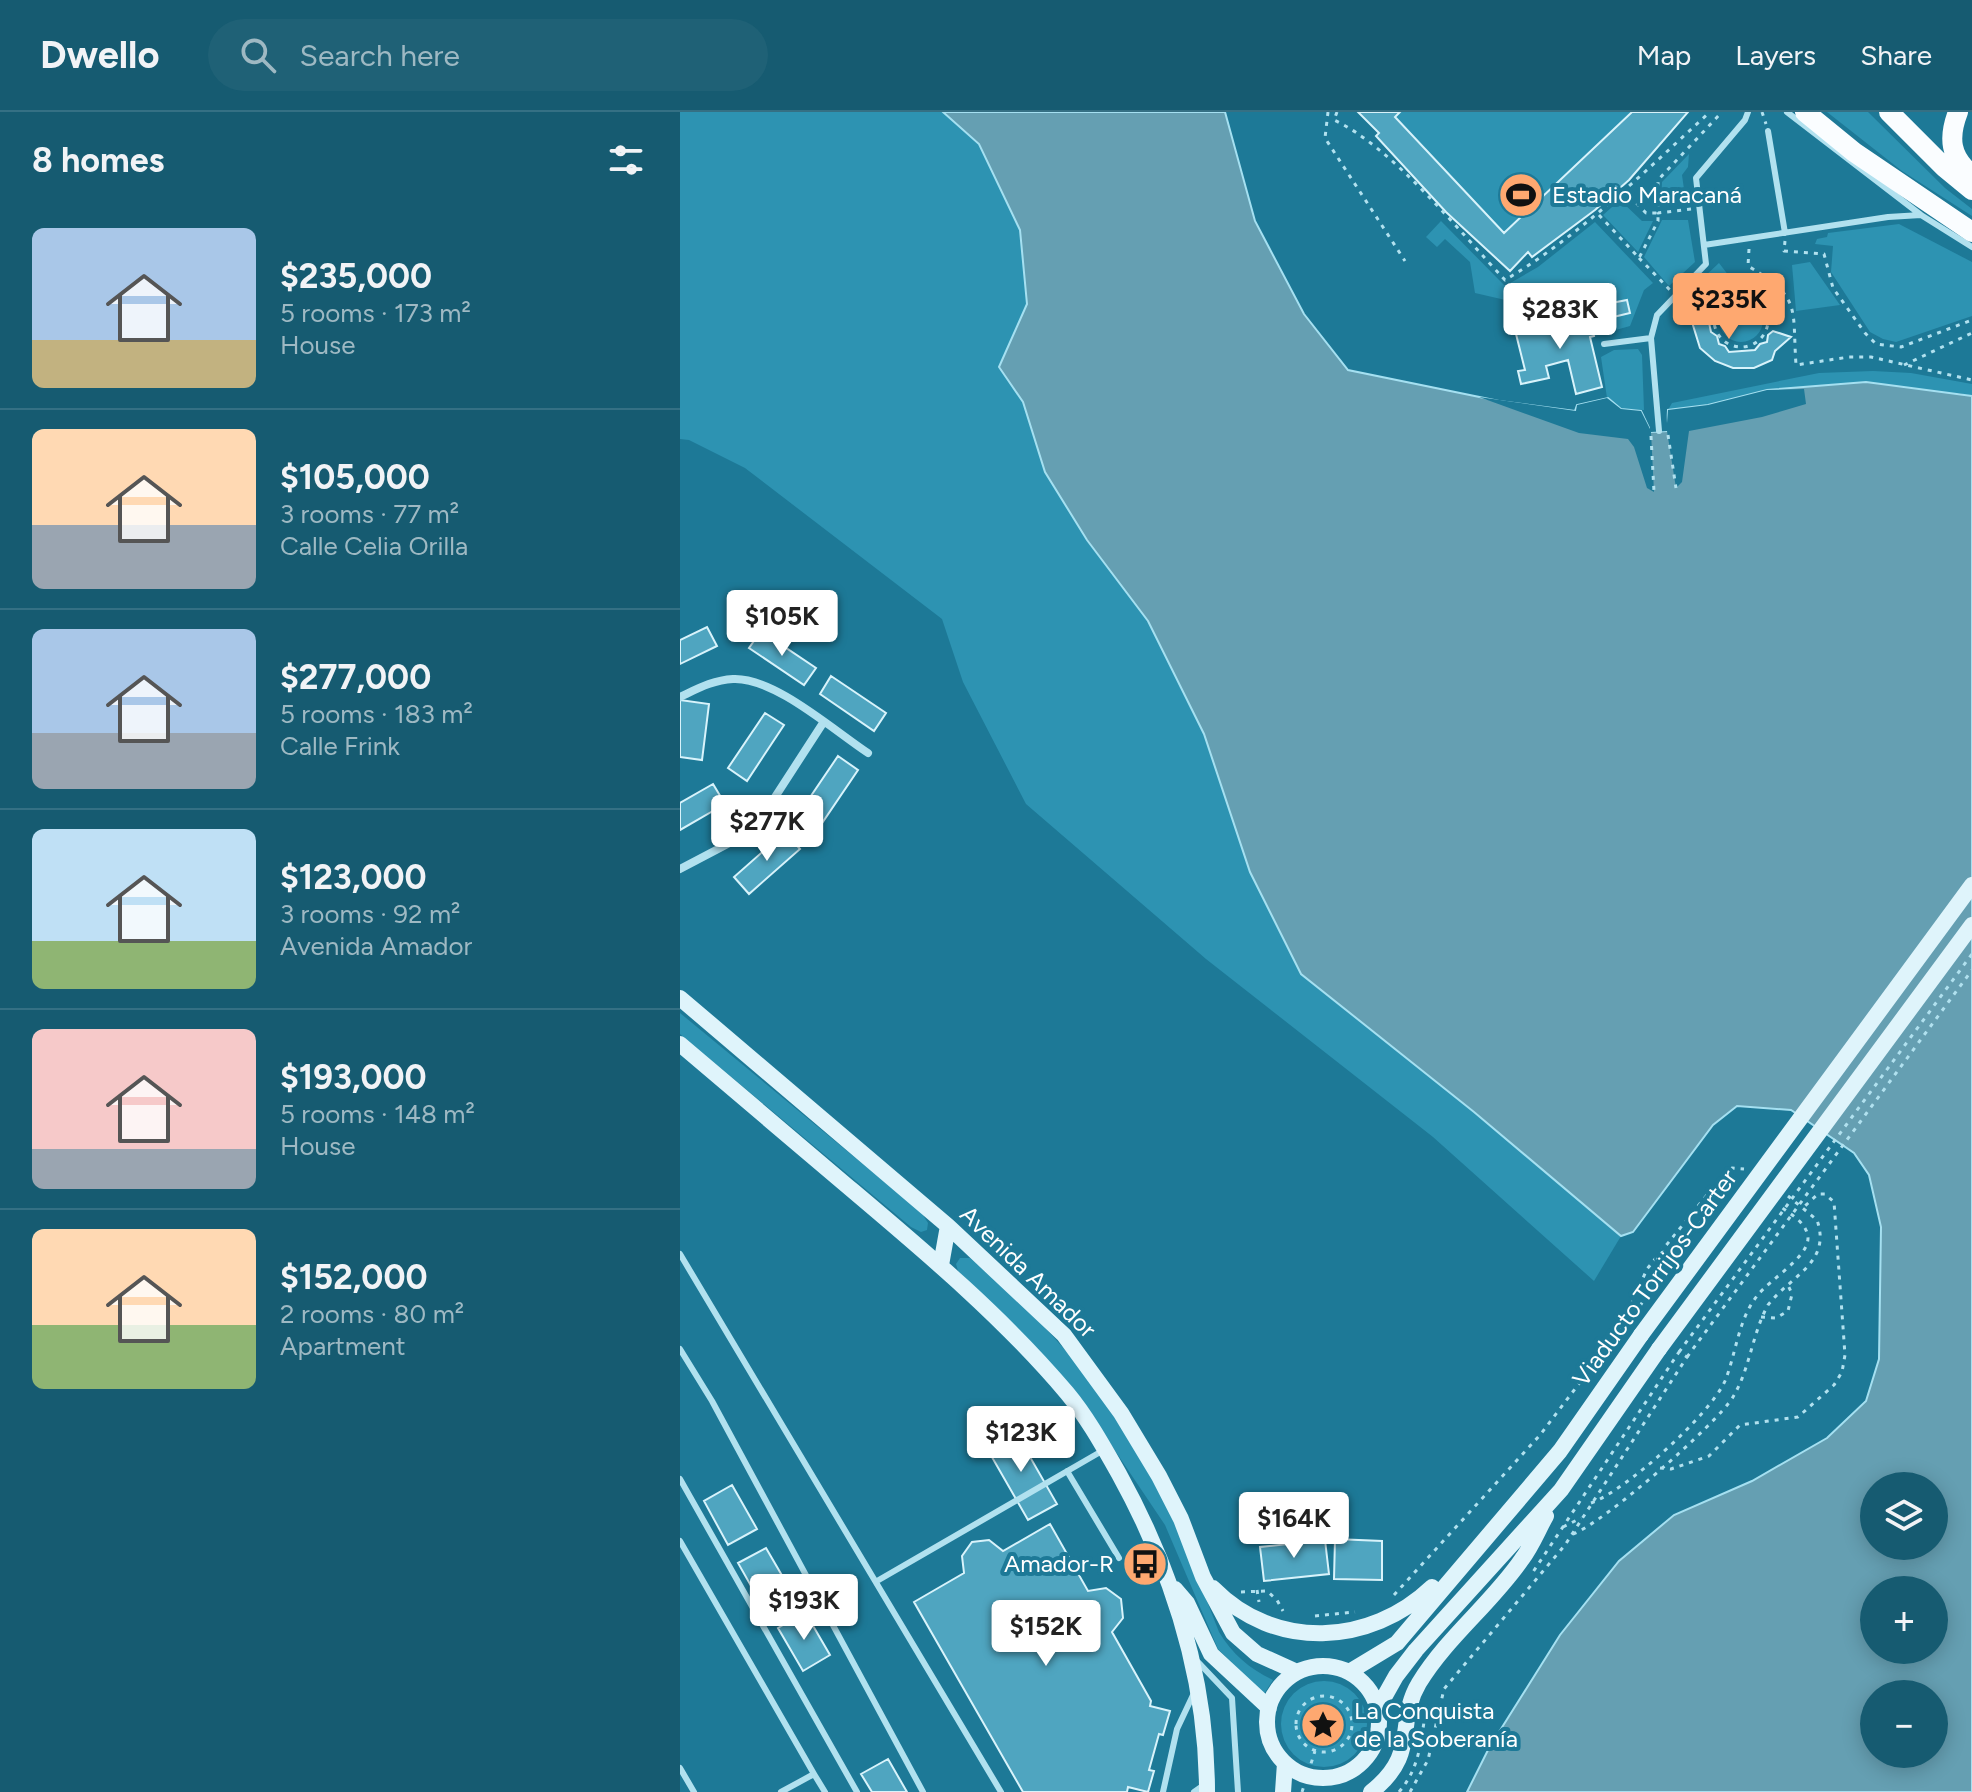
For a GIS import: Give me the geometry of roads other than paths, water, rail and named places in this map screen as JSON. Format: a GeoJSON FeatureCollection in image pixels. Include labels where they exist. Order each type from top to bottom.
{"type":"FeatureCollection","features":[{"type":"Feature","properties":{"kind":"main road"},"geometry":{"type":"LineString","coordinates":[[1805,112],[1854,152],[1972,232]]}},
{"type":"Feature","properties":{"kind":"main road"},"geometry":{"type":"LineString","coordinates":[[1889,112],[1944,167],[1972,190]]}},
{"type":"Feature","properties":{"kind":"main road"},"geometry":{"type":"LineString","coordinates":[[1958,112],[1950,141],[1954,156],[1972,175]]}},
{"type":"Feature","properties":{"kind":"main road","name":"Viaducto Torrijos-Carter"},"geometry":{"type":"LineString","coordinates":[[1349,1672],[1397,1643],[1560,1451],[1641,1335],[1972,885]]}},
{"type":"Feature","properties":{"kind":"main road","name":"Viaducto Torrijos-Carter"},"geometry":{"type":"LineString","coordinates":[[1378,1708],[1396,1676],[1416,1650],[1561,1490],[1659,1349],[1972,925]]}},
{"type":"Feature","properties":{"kind":"main road","name":"Avenida Amador"},"geometry":{"type":"LineString","coordinates":[[680,998],[948,1226],[1064,1335],[1094,1374],[1159,1476],[1181,1519],[1203,1577],[1226,1621],[1245,1645],[1297,1672]]}},
{"type":"Feature","properties":{"kind":"main road"},"geometry":{"type":"LineString","coordinates":[[680,1044],[941,1265],[1068,1394],[1105,1449],[1151,1535],[1168,1582],[1188,1645],[1205,1727],[1203,1789]]}},
{"type":"Feature","properties":{"kind":"main road"},"geometry":{"type":"LineString","coordinates":[[941,1265],[948,1226]]}},
{"type":"Feature","properties":{"kind":"main road"},"geometry":{"type":"LineString","coordinates":[[1371,1792],[1393,1771],[1401,1756],[1411,1699],[1419,1683],[1433,1662],[1522,1559],[1561,1490]]}},
{"type":"Feature","properties":{"kind":"main road"},"geometry":{"type":"LineString","coordinates":[[1203,1577],[1220,1595],[1252,1618],[1286,1631],[1316,1636],[1348,1633],[1378,1623],[1417,1601],[1494,1529]]}},
{"type":"Feature","properties":{"kind":"main road"},"geometry":{"type":"LineString","coordinates":[[1168,1582],[1187,1603],[1211,1654],[1269,1708]]}},
{"type":"Feature","properties":{"kind":"main road"},"geometry":{"type":"LineString","coordinates":[[1323,1666],[1349,1672],[1362,1681],[1378,1708],[1378,1735],[1367,1758],[1329,1785],[1285,1763],[1273,1747],[1267,1728],[1269,1708],[1284,1681],[1297,1672],[1323,1666]]}},
{"type":"Feature","properties":{"kind":"main road"},"geometry":{"type":"LineString","coordinates":[[1283,1792],[1285,1763]]}},
{"type":"Feature","properties":{"kind":"street"},"geometry":{"type":"LineString","coordinates":[[680,697],[716,681],[737,679],[768,685],[868,753]]}},
{"type":"Feature","properties":{"kind":"street"},"geometry":{"type":"LineString","coordinates":[[680,869],[739,838],[764,814],[823,723]]}},
{"type":"Feature","properties":{"kind":"lane"},"geometry":{"type":"LineString","coordinates":[[1659,431],[1651,338],[1657,315],[1706,264],[1696,178],[1745,120],[1748,112]]}},
{"type":"Feature","properties":{"kind":"lane"},"geometry":{"type":"LineString","coordinates":[[1787,112],[1921,215],[1972,247]]}},
{"type":"Feature","properties":{"kind":"lane"},"geometry":{"type":"LineString","coordinates":[[1768,131],[1785,233]]}},
{"type":"Feature","properties":{"kind":"lane"},"geometry":{"type":"LineString","coordinates":[[1704,245],[1888,217],[1921,215]]}},
{"type":"Feature","properties":{"kind":"lane"},"geometry":{"type":"LineString","coordinates":[[1604,344],[1651,338]]}},
{"type":"Feature","properties":{"kind":"lane"},"geometry":{"type":"LineString","coordinates":[[680,1254],[1001,1792]]}},
{"type":"Feature","properties":{"kind":"lane"},"geometry":{"type":"LineString","coordinates":[[680,1349],[712,1401],[923,1792]]}},
{"type":"Feature","properties":{"kind":"lane"},"geometry":{"type":"LineString","coordinates":[[877,1581],[1105,1449]]}},
{"type":"Feature","properties":{"kind":"lane"},"geometry":{"type":"LineString","coordinates":[[1067,1471],[1119,1558]]}},
{"type":"Feature","properties":{"kind":"lane"},"geometry":{"type":"LineString","coordinates":[[680,1479],[857,1792]]}},
{"type":"Feature","properties":{"kind":"lane"},"geometry":{"type":"LineString","coordinates":[[680,1541],[825,1792]]}},
{"type":"Feature","properties":{"kind":"lane"},"geometry":{"type":"LineString","coordinates":[[1188,1645],[1200,1664],[1232,1698],[1238,1792]]}},
{"type":"Feature","properties":{"kind":"lane"},"geometry":{"type":"LineString","coordinates":[[1163,1792],[1177,1729],[1197,1686]]}},
{"type":"Feature","properties":{"kind":"lane"},"geometry":{"type":"LineString","coordinates":[[680,1768],[694,1792]]}},
{"type":"Feature","properties":{"kind":"lane"},"geometry":{"type":"LineString","coordinates":[[781,1792],[814,1774]]}},
{"type":"Feature","properties":{"kind":"place","name":"Estadio Maracaná"},"geometry":{"type":"Point","coordinates":[1521,195]}},
{"type":"Feature","properties":{"kind":"place","name":"Amador-R"},"geometry":{"type":"Point","coordinates":[1145,1564]}},
{"type":"Feature","properties":{"kind":"place","name":"La Conquista de la Soberanía"},"geometry":{"type":"Point","coordinates":[1323,1725]}}]}
